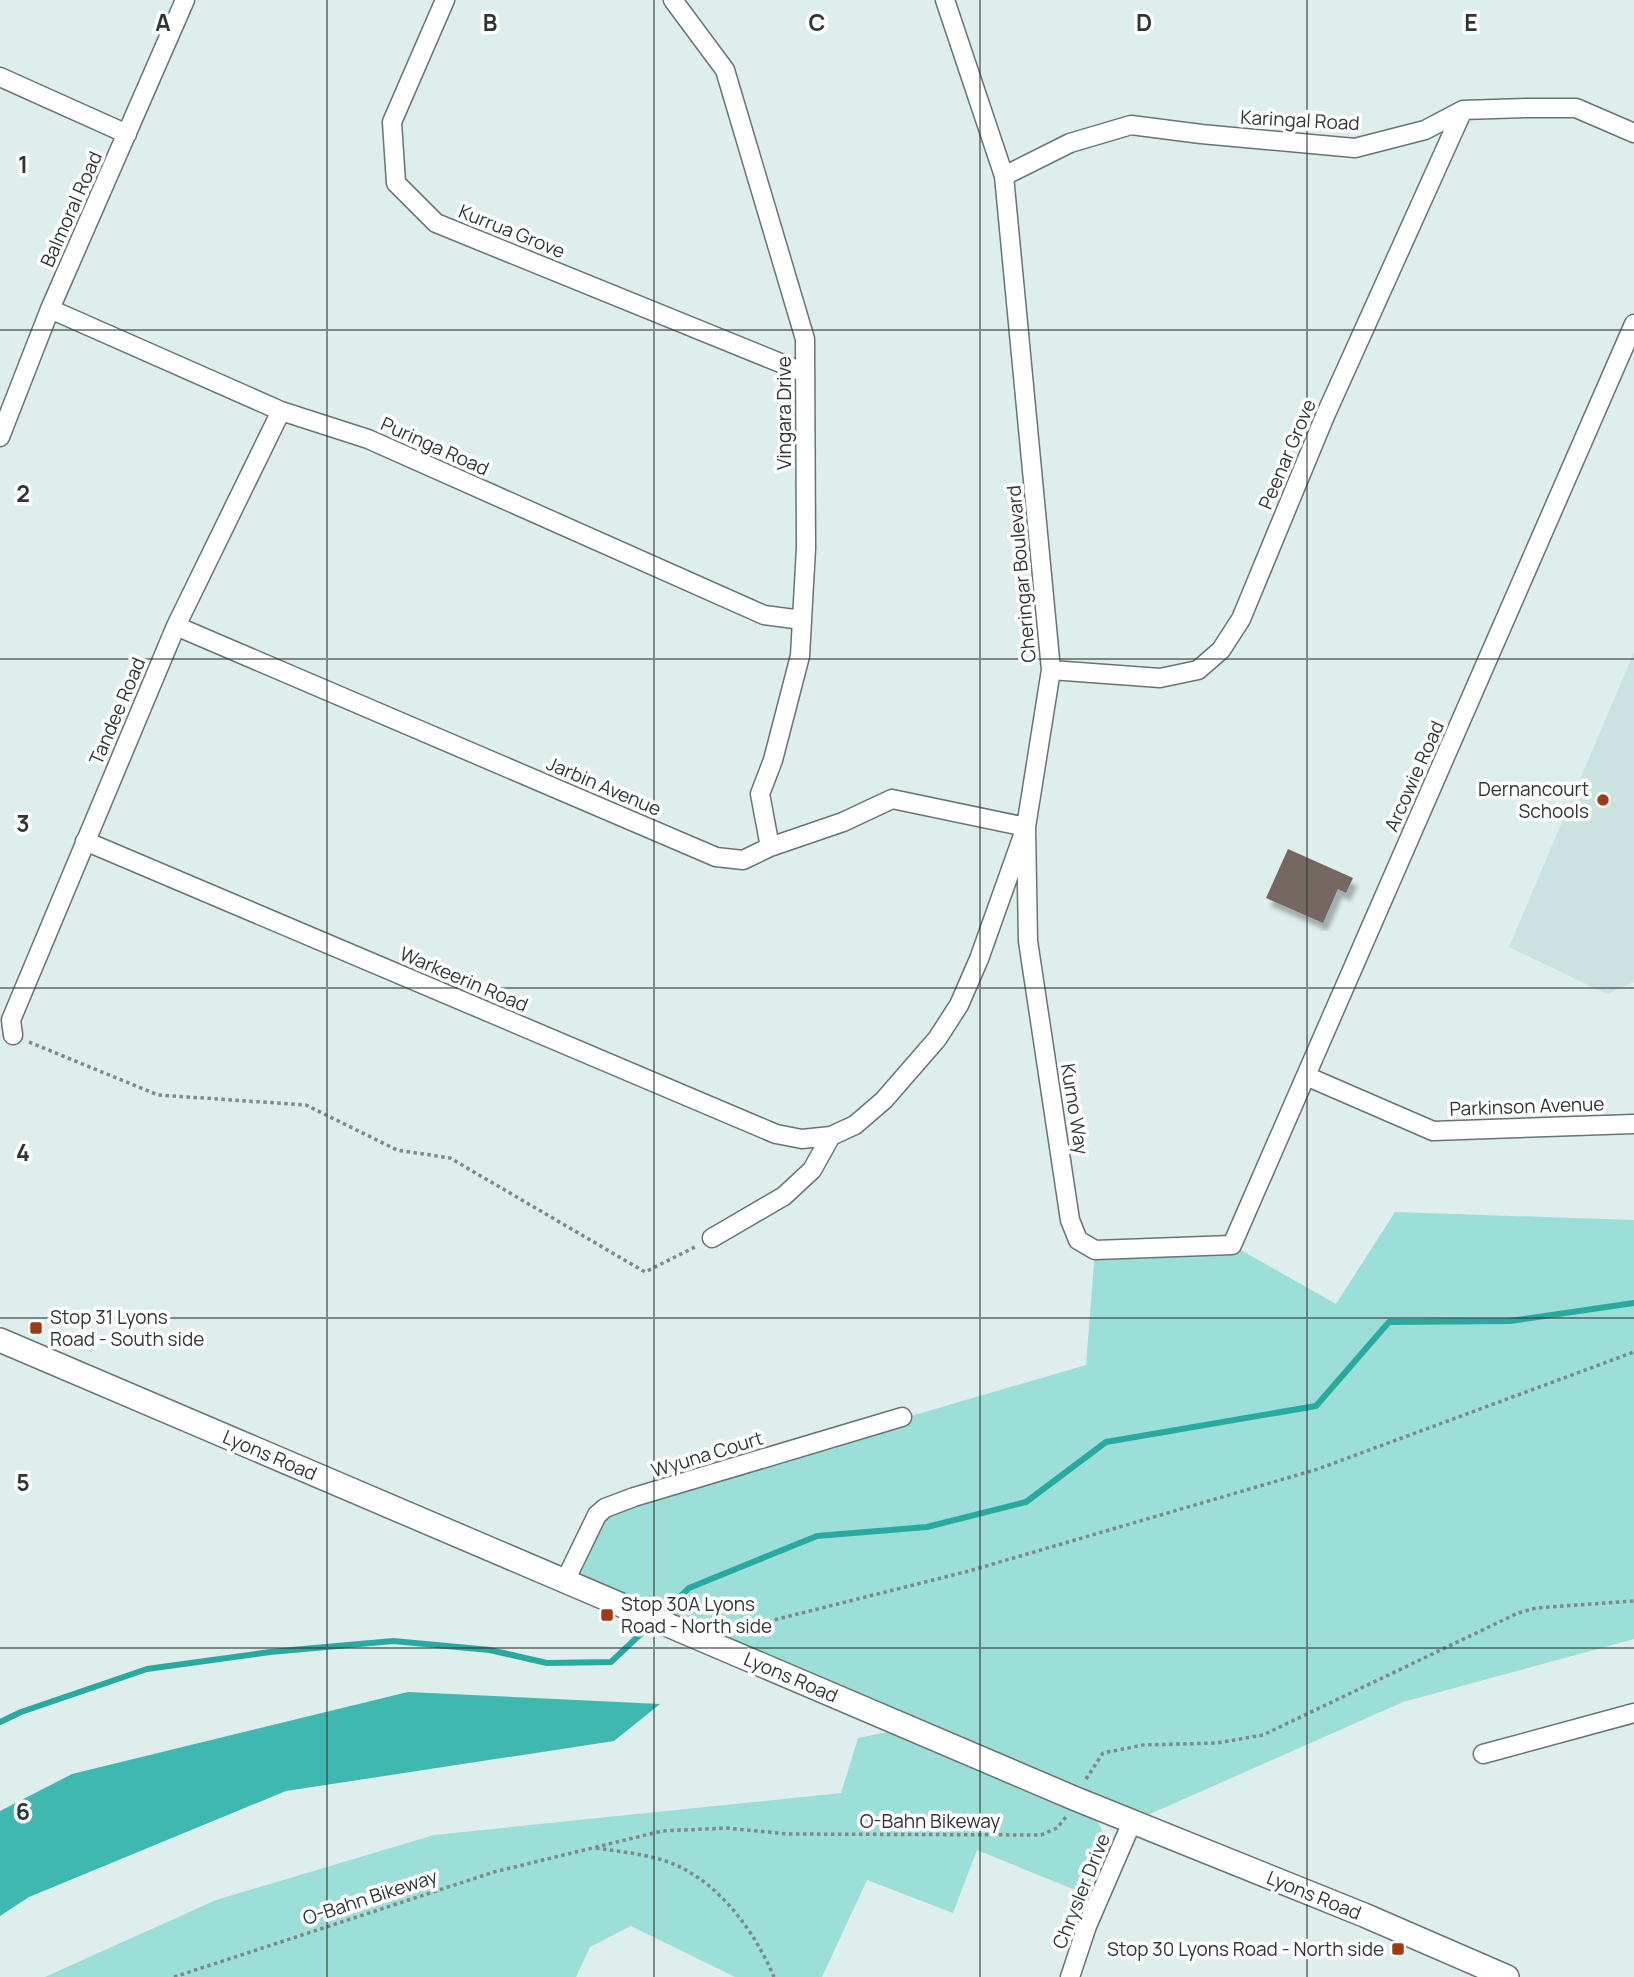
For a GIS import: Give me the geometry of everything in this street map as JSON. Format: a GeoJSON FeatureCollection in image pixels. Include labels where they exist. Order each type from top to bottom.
{"type":"FeatureCollection","features":[{"type":"Feature","properties":{"kind":"street","name":"Balmoral Road"},"geometry":{"type":"LineString","coordinates":[[0,437],[50,309],[185,0]]}},
{"type":"Feature","properties":{"kind":"street","name":"Kurrua Grove"},"geometry":{"type":"LineString","coordinates":[[445,0],[392,122],[396,183],[436,223],[805,373]]}},
{"type":"Feature","properties":{"kind":"street","name":"Vingara Drive"},"geometry":{"type":"LineString","coordinates":[[673,0],[725,70],[805,339],[806,548],[800,656],[773,760],[760,794],[769,847]]}},
{"type":"Feature","properties":{"kind":"street","name":"Cheringar Boulevard"},"geometry":{"type":"LineString","coordinates":[[831,1136],[855,1125],[884,1100],[937,1039],[959,1005],[979,960],[1027,827],[1051,670],[1004,176],[946,0]]}},
{"type":"Feature","properties":{"kind":"street"},"geometry":{"type":"LineString","coordinates":[[0,77],[127,134]]}},
{"type":"Feature","properties":{"kind":"street","name":"Karingal Road"},"geometry":{"type":"LineString","coordinates":[[1004,176],[1070,143],[1131,125],[1355,148],[1425,130],[1463,110],[1576,108],[1634,133]]}},
{"type":"Feature","properties":{"kind":"street","name":"Peenar Grove"},"geometry":{"type":"LineString","coordinates":[[1051,670],[1160,678],[1198,670],[1221,650],[1241,619],[1325,416],[1463,110]]}},
{"type":"Feature","properties":{"kind":"street","name":"Puringa Road"},"geometry":{"type":"LineString","coordinates":[[50,309],[281,411],[368,439],[764,615],[802,620]]}},
{"type":"Feature","properties":{"kind":"street","name":"Arcowie Road"},"geometry":{"type":"LineString","coordinates":[[1232,1245],[1634,324]]}},
{"type":"Feature","properties":{"kind":"street","name":"Tandee Road"},"geometry":{"type":"LineString","coordinates":[[13,1035],[12,1020],[176,626],[281,411]]}},
{"type":"Feature","properties":{"kind":"street","name":"Jarbin Avenue"},"geometry":{"type":"LineString","coordinates":[[176,626],[716,857],[743,860],[769,847],[843,822],[892,799],[1027,827]]}},
{"type":"Feature","properties":{"kind":"street","name":"Kurno Way"},"geometry":{"type":"LineString","coordinates":[[1027,827],[1028,941],[1070,1220],[1078,1240],[1095,1250],[1232,1245]]}},
{"type":"Feature","properties":{"kind":"street","name":"Warkeerin Road"},"geometry":{"type":"LineString","coordinates":[[85,841],[776,1134],[802,1139],[831,1136]]}},
{"type":"Feature","properties":{"kind":"street","name":"Parkinson Avenue"},"geometry":{"type":"LineString","coordinates":[[1306,1076],[1433,1130],[1634,1124]]}},
{"type":"Feature","properties":{"kind":"street"},"geometry":{"type":"LineString","coordinates":[[712,1238],[784,1196],[812,1170],[831,1136]]}},
{"type":"Feature","properties":{"kind":"street","name":"Lyons Road"},"geometry":{"type":"LineString","coordinates":[[0,1340],[1076,1799],[1364,1915],[1507,1977]]}},
{"type":"Feature","properties":{"kind":"street","name":"Wyuna Court"},"geometry":{"type":"LineString","coordinates":[[565,1581],[591,1523],[606,1508],[902,1417]]}},
{"type":"Feature","properties":{"kind":"street"},"geometry":{"type":"LineString","coordinates":[[1483,1754],[1634,1713]]}},
{"type":"Feature","properties":{"kind":"street","name":"Chrysler Drive"},"geometry":{"type":"LineString","coordinates":[[1070,1977],[1087,1926],[1132,1822]]}},
{"type":"Feature","properties":{"kind":"path"},"geometry":{"type":"LineString","coordinates":[[13,1035],[158,1095],[306,1105],[397,1150],[450,1158],[645,1272],[712,1238]]}},
{"type":"Feature","properties":{"kind":"path"},"geometry":{"type":"LineString","coordinates":[[701,1639],[969,1571],[1318,1469],[1634,1352]]}},
{"type":"Feature","properties":{"kind":"path","name":"O-Bahn Bikeway"},"geometry":{"type":"LineString","coordinates":[[174,1977],[494,1872],[662,1831],[726,1828],[788,1834],[1041,1835],[1057,1828],[1064,1820],[1091,1768],[1104,1753],[1143,1745],[1217,1743],[1263,1735],[1518,1612],[1536,1608],[1634,1601]]}},
{"type":"Feature","properties":{"kind":"path"},"geometry":{"type":"LineString","coordinates":[[594,1847],[658,1858],[696,1875],[732,1908],[764,1955],[774,1977]]}},
{"type":"Feature","properties":{"kind":"shaded area","name":"Dernancourt Schools"},"geometry":{"type":"Polygon","coordinates":[[[1634,652],[1634,982],[1607,994],[1509,947],[1634,652]]]}},
{"type":"Feature","properties":{"kind":"shaded area"},"geometry":{"type":"Polygon","coordinates":[[[1395,1212],[1634,1220],[1634,1639],[1403,1702],[1132,1822],[565,1581],[586,1536],[634,1497],[1086,1365],[1095,1250],[1232,1245],[1336,1304],[1395,1212]]]}},
{"type":"Feature","properties":{"kind":"shaded area"},"geometry":{"type":"Polygon","coordinates":[[[408,1692],[660,1704],[614,1741],[286,1791],[29,1897],[0,1916],[0,1811],[72,1774],[408,1692]]]}},
{"type":"Feature","properties":{"kind":"shaded area"},"geometry":{"type":"Polygon","coordinates":[[[897,1730],[1095,1815],[1107,1842],[1085,1894],[977,1850],[953,1913],[867,1880],[822,1977],[735,1977],[631,1926],[590,1947],[576,1977],[45,1977],[216,1900],[434,1835],[841,1793],[858,1738],[897,1730]]]}},
{"type":"Feature","properties":{"kind":"building"},"geometry":{"type":"Polygon","coordinates":[[[1288,849],[1353,878],[1346,893],[1338,889],[1323,923],[1266,898],[1288,849]]]}},
{"type":"Feature","properties":{"kind":"waterway"},"geometry":{"type":"LineString","coordinates":[[665,1611],[689,1588],[817,1536],[927,1527],[1026,1502],[1106,1442],[1316,1406],[1389,1322],[1510,1321],[1634,1303]]}},
{"type":"Feature","properties":{"kind":"waterway"},"geometry":{"type":"LineString","coordinates":[[0,1722],[21,1712],[147,1669],[270,1652],[393,1641],[490,1650],[547,1663],[611,1662],[647,1628]]}},
{"type":"Feature","properties":{"kind":"place","name":"Dernancourt Schools"},"geometry":{"type":"Point","coordinates":[1603,800]}},
{"type":"Feature","properties":{"kind":"place","name":"Stop 31 Lyons Road - South side"},"geometry":{"type":"Point","coordinates":[36,1328]}},
{"type":"Feature","properties":{"kind":"place","name":"Stop 30A Lyons Road - North side"},"geometry":{"type":"Point","coordinates":[607,1615]}},
{"type":"Feature","properties":{"kind":"place","name":"Stop 30 Lyons Road - North side"},"geometry":{"type":"Point","coordinates":[1398,1949]}}]}
